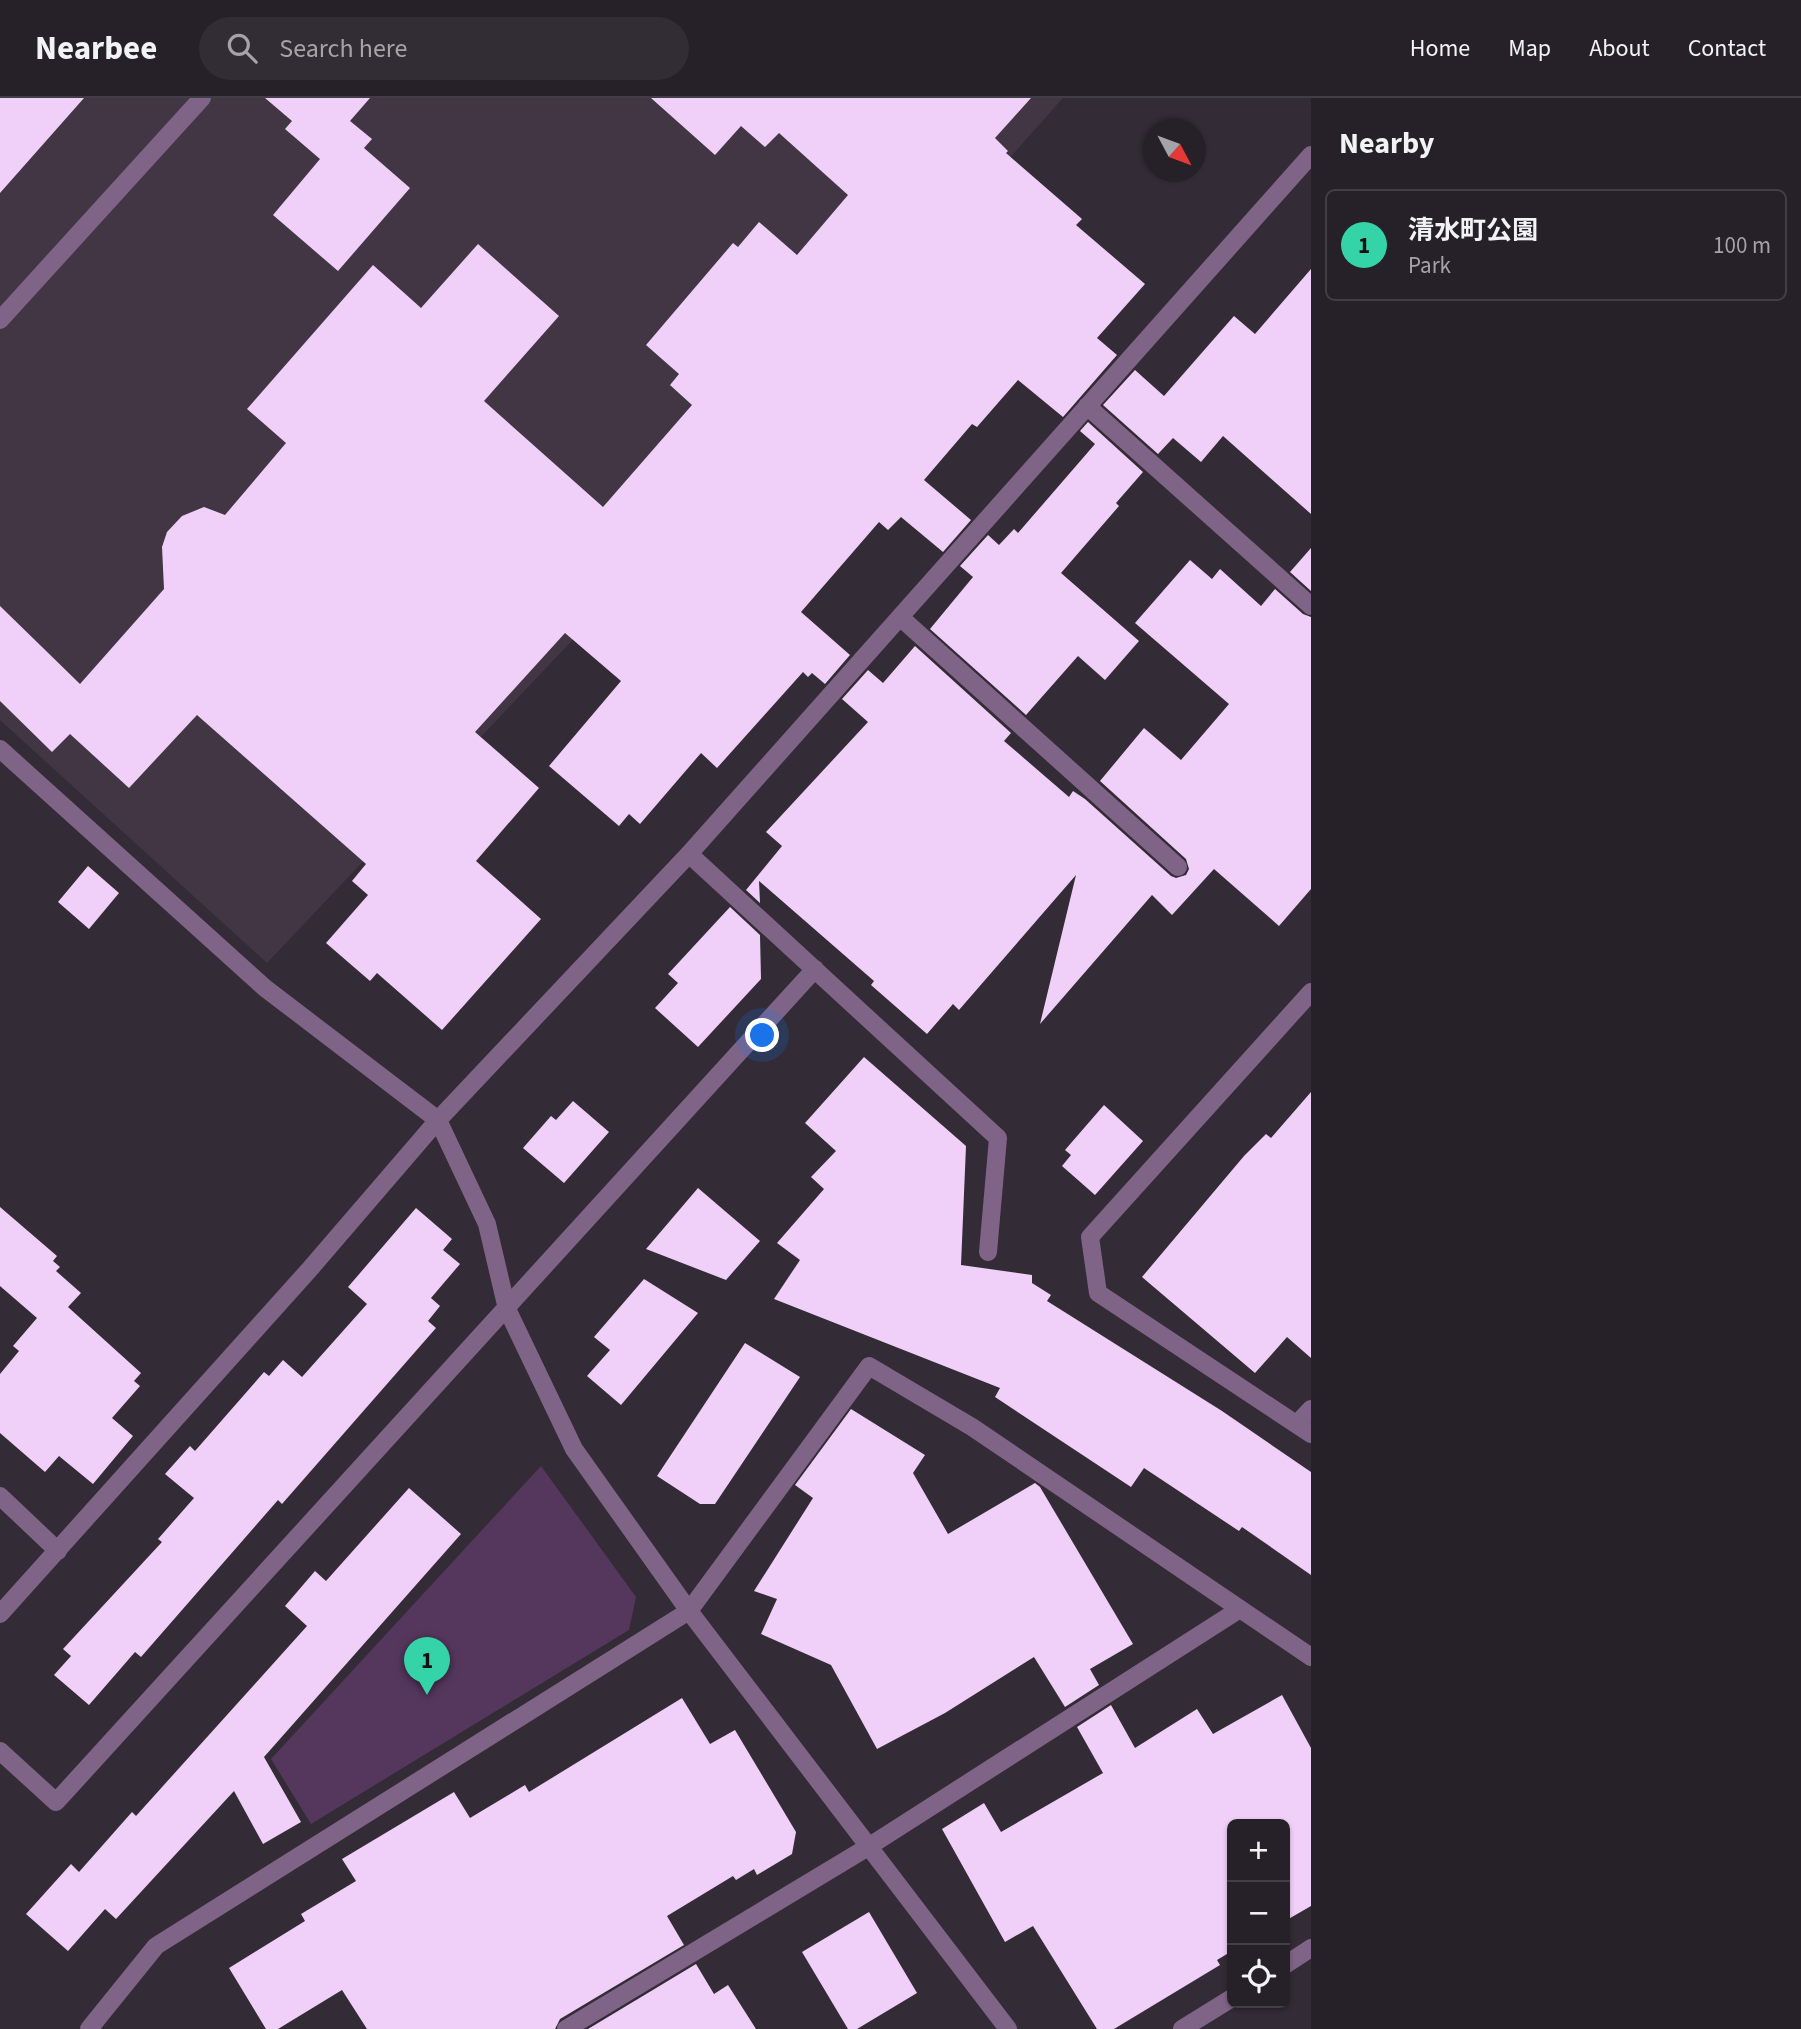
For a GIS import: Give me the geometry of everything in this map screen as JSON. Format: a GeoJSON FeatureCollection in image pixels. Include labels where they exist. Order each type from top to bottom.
{"type":"FeatureCollection","features":[{"type":"Feature","properties":{"kind":"street"},"geometry":{"type":"LineString","coordinates":[[0,320],[202,98]]}},
{"type":"Feature","properties":{"kind":"street"},"geometry":{"type":"LineString","coordinates":[[0,1614],[438,1120],[689,854],[1087,406],[1307,167]]}},
{"type":"Feature","properties":{"kind":"street"},"geometry":{"type":"LineString","coordinates":[[1087,406],[1311,607]]}},
{"type":"Feature","properties":{"kind":"street"},"geometry":{"type":"LineString","coordinates":[[900,617],[1178,867]]}},
{"type":"Feature","properties":{"kind":"street"},"geometry":{"type":"LineString","coordinates":[[0,749],[265,988],[438,1120],[487,1224],[507,1309],[574,1449],[689,1611],[1007,2029]]}},
{"type":"Feature","properties":{"kind":"street"},"geometry":{"type":"LineString","coordinates":[[689,854],[998,1138],[988,1252]]}},
{"type":"Feature","properties":{"kind":"street"},"geometry":{"type":"LineString","coordinates":[[0,1751],[56,1802],[815,969]]}},
{"type":"Feature","properties":{"kind":"street"},"geometry":{"type":"LineString","coordinates":[[1311,992],[1090,1237],[1098,1293],[1304,1429],[1311,1409]]}},
{"type":"Feature","properties":{"kind":"street"},"geometry":{"type":"LineString","coordinates":[[89,2029],[156,1946],[689,1611],[869,1366],[972,1427],[1311,1657]]}},
{"type":"Feature","properties":{"kind":"street"},"geometry":{"type":"LineString","coordinates":[[0,1496],[58,1551]]}},
{"type":"Feature","properties":{"kind":"street"},"geometry":{"type":"LineString","coordinates":[[566,2029],[868,1847],[1240,1609]]}},
{"type":"Feature","properties":{"kind":"street"},"geometry":{"type":"LineString","coordinates":[[1290,1962],[1311,1948]]}},
{"type":"Feature","properties":{"kind":"street"},"geometry":{"type":"LineString","coordinates":[[1182,2029],[1227,2000]]}},
{"type":"Feature","properties":{"kind":"shaded area"},"geometry":{"type":"Polygon","coordinates":[[[0,98],[1063,98],[688,518],[267,963],[0,720],[0,98]]]}},
{"type":"Feature","properties":{"kind":"shaded area"},"geometry":{"type":"Polygon","coordinates":[[[541,1466],[636,1597],[629,1630],[311,1824],[271,1759],[541,1466]]]}},
{"type":"Feature","properties":{"kind":"building"},"geometry":{"type":"Polygon","coordinates":[[[0,98],[84,98],[0,193],[0,98]]]}},
{"type":"Feature","properties":{"kind":"building"},"geometry":{"type":"Polygon","coordinates":[[[265,98],[370,98],[350,121],[372,139],[364,148],[410,188],[338,271],[273,215],[320,159],[285,129],[292,121],[265,98]]]}},
{"type":"Feature","properties":{"kind":"building"},"geometry":{"type":"Polygon","coordinates":[[[651,98],[1031,98],[995,138],[1008,151],[1006,153],[1082,219],[1076,225],[1145,284],[1097,338],[1117,355],[1063,417],[1018,380],[977,427],[972,424],[924,480],[971,520],[943,552],[901,517],[888,530],[879,522],[801,612],[850,655],[825,684],[812,673],[808,677],[803,672],[717,768],[701,753],[640,824],[629,814],[619,826],[549,766],[621,681],[565,633],[475,732],[539,788],[476,861],[541,919],[442,1030],[377,973],[370,981],[326,943],[368,895],[352,881],[366,864],[197,715],[129,788],[70,734],[52,752],[0,701],[0,606],[80,684],[164,589],[162,547],[167,532],[182,516],[204,507],[225,515],[286,443],[247,409],[373,265],[421,308],[478,244],[559,316],[484,401],[603,507],[692,405],[670,385],[679,374],[646,345],[733,243],[738,247],[759,222],[797,255],[848,195],[779,133],[765,147],[741,126],[715,155],[651,98]]]}},
{"type":"Feature","properties":{"kind":"building"},"geometry":{"type":"Polygon","coordinates":[[[1311,269],[1311,514],[1223,436],[1201,462],[1173,438],[1158,454],[1103,405],[1135,370],[1164,396],[1234,316],[1255,334],[1311,269]]]}},
{"type":"Feature","properties":{"kind":"building"},"geometry":{"type":"Polygon","coordinates":[[[1088,422],[1143,472],[1116,503],[1119,506],[1061,573],[1139,641],[1105,680],[1078,656],[1026,715],[930,629],[973,577],[960,566],[988,535],[999,545],[1014,529],[1018,533],[1095,444],[1080,431],[1088,422]]]}},
{"type":"Feature","properties":{"kind":"building"},"geometry":{"type":"Polygon","coordinates":[[[1311,548],[1311,591],[1290,572],[1311,548]]]}},
{"type":"Feature","properties":{"kind":"building"},"geometry":{"type":"Polygon","coordinates":[[[1190,560],[1212,579],[1220,569],[1261,606],[1275,589],[1303,614],[1311,617],[1311,889],[1279,926],[1214,869],[1172,915],[1152,895],[1040,1024],[1076,875],[959,1010],[953,1004],[927,1034],[871,985],[874,981],[759,881],[760,903],[746,890],[782,846],[766,832],[868,722],[842,699],[868,670],[883,683],[915,646],[1011,733],[1004,741],[1069,797],[1073,791],[1085,799],[1171,876],[1176,878],[1186,875],[1189,869],[1186,859],[1100,781],[1144,728],[1181,760],[1229,704],[1135,623],[1190,560]]]}},
{"type":"Feature","properties":{"kind":"building"},"geometry":{"type":"Polygon","coordinates":[[[88,866],[119,893],[89,929],[58,902],[88,866]]]}},
{"type":"Feature","properties":{"kind":"building"},"geometry":{"type":"Polygon","coordinates":[[[730,907],[760,935],[761,979],[698,1047],[655,1008],[678,983],[668,974],[730,907]]]}},
{"type":"Feature","properties":{"kind":"building"},"geometry":{"type":"Polygon","coordinates":[[[864,1057],[966,1146],[961,1265],[1032,1275],[1032,1283],[1051,1295],[1047,1301],[1222,1411],[1311,1472],[1311,1575],[1242,1527],[1239,1531],[1144,1468],[1131,1487],[995,1397],[1000,1388],[774,1299],[800,1260],[777,1243],[824,1189],[811,1177],[836,1151],[805,1123],[864,1057]]]}},
{"type":"Feature","properties":{"kind":"building"},"geometry":{"type":"Polygon","coordinates":[[[1311,1092],[1311,1358],[1287,1337],[1255,1373],[1142,1277],[1244,1156],[1266,1134],[1271,1138],[1311,1092]]]}},
{"type":"Feature","properties":{"kind":"building"},"geometry":{"type":"Polygon","coordinates":[[[573,1101],[609,1132],[564,1183],[523,1148],[551,1116],[556,1120],[573,1101]]]}},
{"type":"Feature","properties":{"kind":"building"},"geometry":{"type":"Polygon","coordinates":[[[1104,1105],[1143,1141],[1095,1195],[1062,1166],[1071,1155],[1065,1150],[1104,1105]]]}},
{"type":"Feature","properties":{"kind":"building"},"geometry":{"type":"Polygon","coordinates":[[[698,1188],[760,1241],[726,1280],[646,1249],[698,1188]]]}},
{"type":"Feature","properties":{"kind":"building"},"geometry":{"type":"Polygon","coordinates":[[[0,1207],[57,1256],[53,1261],[60,1267],[56,1271],[81,1293],[68,1307],[141,1373],[134,1381],[140,1386],[112,1418],[133,1436],[93,1484],[59,1456],[45,1472],[0,1433],[0,1374],[19,1351],[13,1346],[37,1318],[0,1286],[0,1207]]]}},
{"type":"Feature","properties":{"kind":"building"},"geometry":{"type":"Polygon","coordinates":[[[416,1208],[452,1239],[443,1250],[460,1264],[431,1298],[440,1306],[428,1321],[436,1328],[282,1504],[278,1500],[141,1657],[135,1652],[89,1705],[54,1675],[71,1656],[63,1649],[162,1542],[158,1539],[194,1498],[165,1474],[190,1446],[195,1451],[264,1372],[269,1376],[283,1360],[302,1377],[367,1304],[348,1287],[416,1208]]]}},
{"type":"Feature","properties":{"kind":"building"},"geometry":{"type":"Polygon","coordinates":[[[644,1279],[698,1313],[621,1405],[587,1376],[610,1350],[594,1337],[644,1279]]]}},
{"type":"Feature","properties":{"kind":"building"},"geometry":{"type":"Polygon","coordinates":[[[745,1343],[800,1377],[715,1504],[700,1504],[657,1476],[745,1343]]]}},
{"type":"Feature","properties":{"kind":"building"},"geometry":{"type":"Polygon","coordinates":[[[851,1409],[925,1455],[913,1473],[948,1534],[1035,1483],[1040,1487],[1133,1644],[1090,1669],[1099,1685],[1065,1707],[1034,1657],[945,1713],[877,1749],[831,1665],[761,1634],[777,1599],[754,1591],[813,1498],[795,1485],[851,1409]]]}},
{"type":"Feature","properties":{"kind":"building"},"geometry":{"type":"Polygon","coordinates":[[[409,1488],[461,1534],[264,1757],[301,1822],[263,1844],[234,1791],[116,1919],[105,1909],[68,1951],[26,1914],[71,1864],[79,1872],[132,1812],[136,1816],[307,1626],[285,1606],[315,1571],[326,1581],[409,1488]]]}},
{"type":"Feature","properties":{"kind":"building"},"geometry":{"type":"Polygon","coordinates":[[[1282,1695],[1311,1748],[1311,1906],[1290,1918],[1290,1819],[1227,1819],[1227,1954],[1217,1960],[1220,1965],[1114,2029],[1097,2029],[1033,1926],[1005,1942],[942,1829],[984,1803],[1001,1832],[1103,1773],[1077,1727],[1111,1705],[1135,1748],[1197,1709],[1213,1734],[1282,1695]]]}},
{"type":"Feature","properties":{"kind":"building"},"geometry":{"type":"Polygon","coordinates":[[[682,1698],[710,1744],[735,1730],[796,1832],[792,1854],[757,1875],[754,1869],[736,1880],[733,1876],[667,1916],[684,1945],[560,2019],[555,2029],[367,2029],[342,1990],[278,2029],[266,2029],[229,1968],[305,1921],[301,1914],[356,1881],[342,1859],[454,1792],[470,1818],[525,1785],[529,1792],[682,1698]]]}},
{"type":"Feature","properties":{"kind":"building"},"geometry":{"type":"Polygon","coordinates":[[[869,1912],[917,1993],[857,2029],[848,2029],[802,1952],[869,1912]]]}},
{"type":"Feature","properties":{"kind":"building"},"geometry":{"type":"Polygon","coordinates":[[[696,1964],[714,1994],[728,1985],[756,2029],[588,2029],[696,1964]]]}},
{"type":"Feature","properties":{"kind":"place","name":"清水町公園"},"geometry":{"type":"Point","coordinates":[427,1695]}}]}
